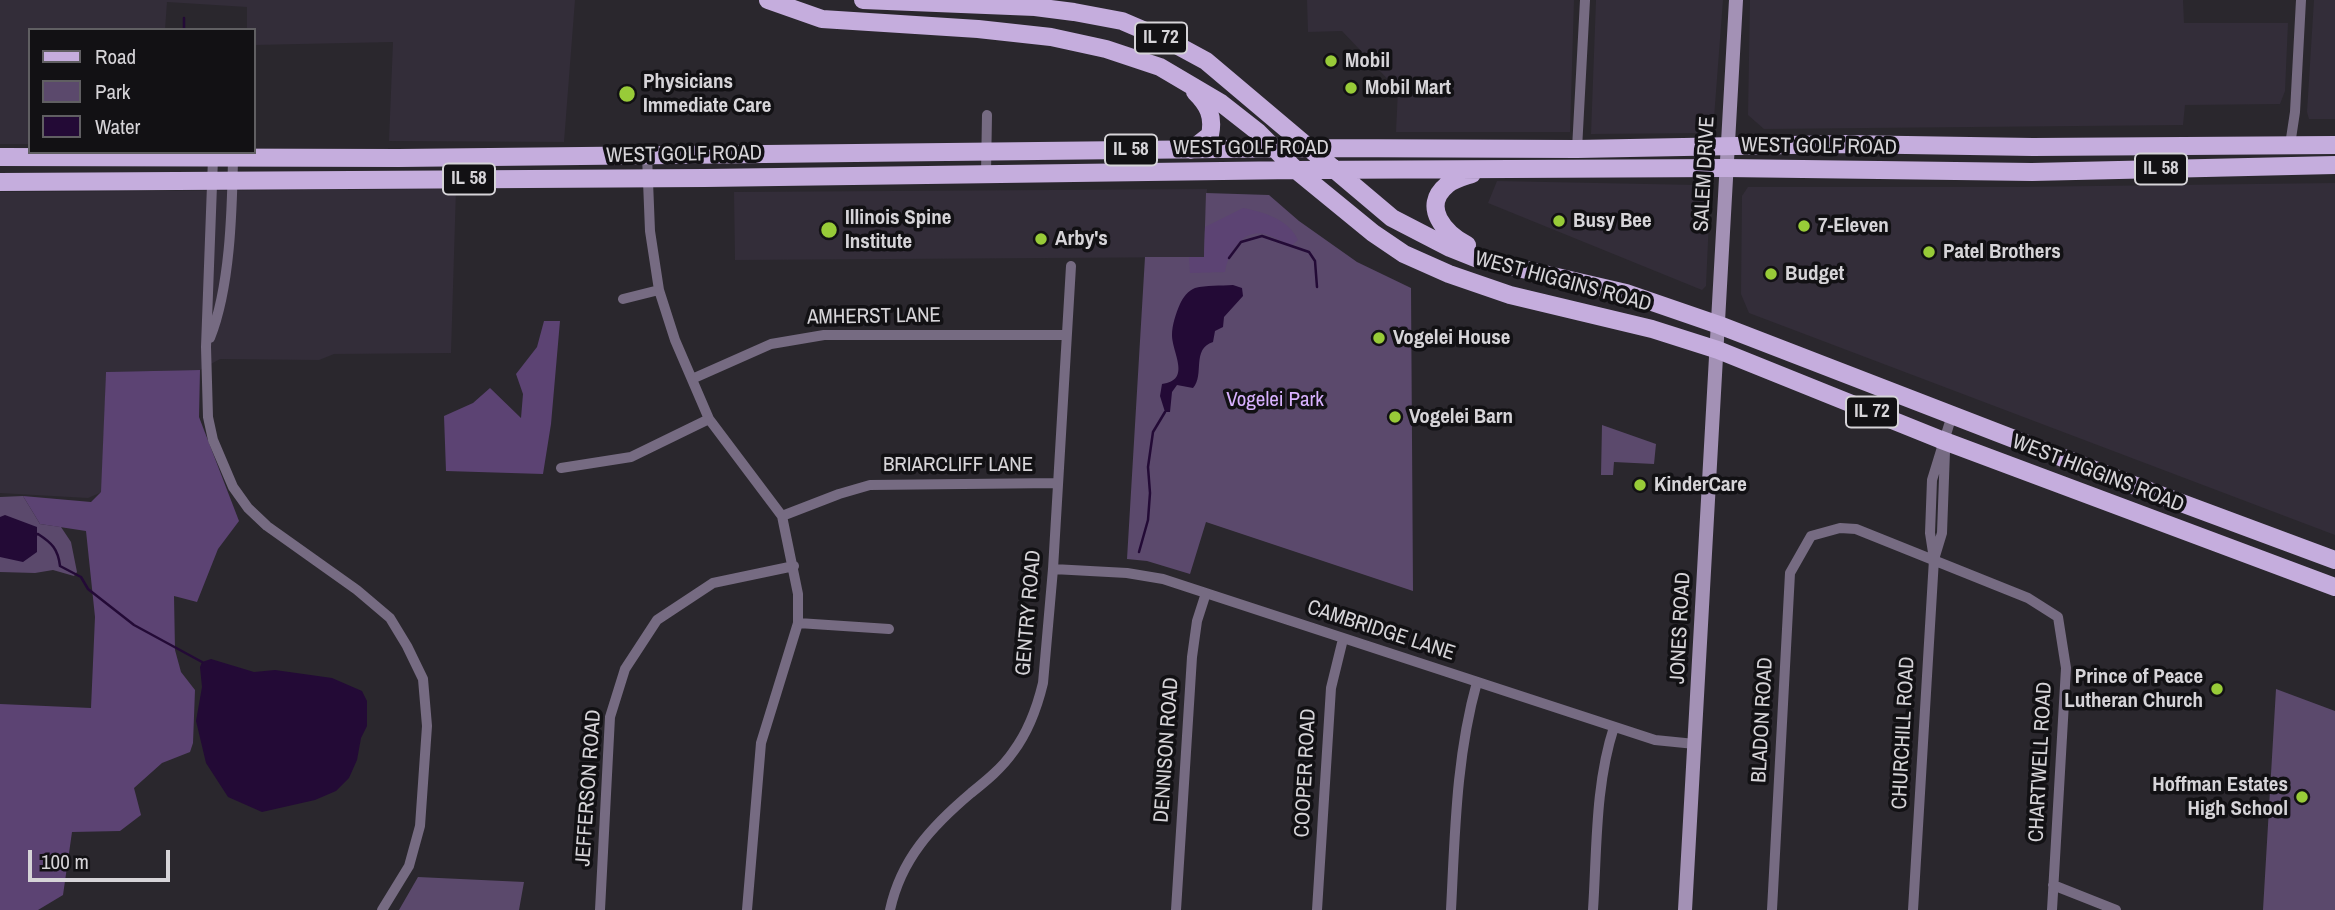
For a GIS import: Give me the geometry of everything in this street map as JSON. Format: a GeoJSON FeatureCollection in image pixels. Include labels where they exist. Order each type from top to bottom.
{"type":"FeatureCollection","features":[{"type":"Feature","properties":{"kind":"main road","name":"WEST HIGGINS ROAD"},"geometry":{"type":"LineString","coordinates":[[768,0],[822,19],[978,29],[1051,37],[1106,49],[1160,67],[1221,103],[1258,132],[1296,170],[1373,233],[1404,254],[1449,274],[1510,295],[1652,329],[1718,349],[1945,441],[2335,587]]}},
{"type":"Feature","properties":{"kind":"main road","name":"WEST HIGGINS ROAD"},"geometry":{"type":"LineString","coordinates":[[863,0],[1035,7],[1122,21],[1206,61],[1392,218],[1475,258],[1626,293],[1719,325],[2335,560]]}},
{"type":"Feature","properties":{"kind":"main road"},"geometry":{"type":"LineString","coordinates":[[1182,80],[1204,101],[1212,116],[1210,135],[1191,150]]}},
{"type":"Feature","properties":{"kind":"main road","name":"WEST GOLF ROAD"},"geometry":{"type":"LineString","coordinates":[[0,157],[647,156],[1312,148],[1577,149],[1843,144],[2033,148],[2335,145]]}},
{"type":"Feature","properties":{"kind":"main road","name":"WEST GOLF ROAD"},"geometry":{"type":"LineString","coordinates":[[0,182],[1296,170],[1726,168],[2032,172],[2335,165]]}},
{"type":"Feature","properties":{"kind":"main road"},"geometry":{"type":"LineString","coordinates":[[1483,170],[1444,187],[1436,204],[1437,216],[1449,234],[1508,265]]}},
{"type":"Feature","properties":{"kind":"street"},"geometry":{"type":"LineString","coordinates":[[1577,149],[1585,0]]}},
{"type":"Feature","properties":{"kind":"street","name":"SALEM DRIVE"},"geometry":{"type":"LineString","coordinates":[[1718,349],[1736,0]]}},
{"type":"Feature","properties":{"kind":"street"},"geometry":{"type":"LineString","coordinates":[[2290,145],[2295,112],[2301,0]]}},
{"type":"Feature","properties":{"kind":"street"},"geometry":{"type":"LineString","coordinates":[[978,3],[978,29]]}},
{"type":"Feature","properties":{"kind":"street"},"geometry":{"type":"LineString","coordinates":[[986,173],[987,115]]}},
{"type":"Feature","properties":{"kind":"street"},"geometry":{"type":"LineString","coordinates":[[647,156],[650,231],[659,290],[675,340],[709,419],[782,516],[798,594],[798,623],[761,743],[747,910]]}},
{"type":"Feature","properties":{"kind":"street"},"geometry":{"type":"LineString","coordinates":[[213,158],[206,347],[208,417],[213,440],[233,487],[248,508],[267,526],[357,590],[390,618],[422,679],[427,726],[420,826],[409,866],[382,910]]}},
{"type":"Feature","properties":{"kind":"street"},"geometry":{"type":"LineString","coordinates":[[206,347],[220,314],[233,158]]}},
{"type":"Feature","properties":{"kind":"street","name":"GENTRY ROAD"},"geometry":{"type":"LineString","coordinates":[[890,910],[894,892],[904,870],[925,837],[1005,762],[1020,741],[1032,719],[1043,684],[1053,569],[1071,266]]}},
{"type":"Feature","properties":{"kind":"street"},"geometry":{"type":"LineString","coordinates":[[623,299],[659,290]]}},
{"type":"Feature","properties":{"kind":"street","name":"AMHERST LANE"},"geometry":{"type":"LineString","coordinates":[[692,379],[771,344],[811,336],[1066,335]]}},
{"type":"Feature","properties":{"kind":"street","name":"JONES ROAD"},"geometry":{"type":"LineString","coordinates":[[1685,910],[1718,349]]}},
{"type":"Feature","properties":{"kind":"street","name":"CHURCHILL ROAD"},"geometry":{"type":"LineString","coordinates":[[1913,910],[1934,559],[1942,533],[1945,441],[1952,415]]}},
{"type":"Feature","properties":{"kind":"street"},"geometry":{"type":"LineString","coordinates":[[561,467],[631,457],[709,419]]}},
{"type":"Feature","properties":{"kind":"street","name":"BRIARCLIFF LANE"},"geometry":{"type":"LineString","coordinates":[[782,516],[870,485],[1057,483]]}},
{"type":"Feature","properties":{"kind":"street","name":"BLADON ROAD"},"geometry":{"type":"LineString","coordinates":[[1772,910],[1790,573],[1811,537],[1840,527],[1856,529],[1934,559]]}},
{"type":"Feature","properties":{"kind":"street","name":"CHARTWELL ROAD"},"geometry":{"type":"LineString","coordinates":[[1934,559],[2028,598],[2058,617],[2066,668],[2052,910]]}},
{"type":"Feature","properties":{"kind":"street","name":"JEFFERSON ROAD"},"geometry":{"type":"LineString","coordinates":[[600,910],[610,717],[625,669],[657,620],[713,583],[794,566]]}},
{"type":"Feature","properties":{"kind":"street","name":"CAMBRIDGE LANE"},"geometry":{"type":"LineString","coordinates":[[1053,569],[1140,574],[1206,593],[1655,740],[1695,744]]}},
{"type":"Feature","properties":{"kind":"street","name":"DENNISON ROAD"},"geometry":{"type":"LineString","coordinates":[[1176,910],[1192,657],[1197,621],[1206,593]]}},
{"type":"Feature","properties":{"kind":"street"},"geometry":{"type":"LineString","coordinates":[[798,623],[889,629]]}},
{"type":"Feature","properties":{"kind":"street","name":"COOPER ROAD"},"geometry":{"type":"LineString","coordinates":[[1317,910],[1331,688],[1343,639]]}},
{"type":"Feature","properties":{"kind":"street"},"geometry":{"type":"LineString","coordinates":[[1451,910],[1458,783],[1465,726],[1477,682]]}},
{"type":"Feature","properties":{"kind":"street"},"geometry":{"type":"LineString","coordinates":[[1593,910],[1602,769],[1614,727]]}},
{"type":"Feature","properties":{"kind":"street"},"geometry":{"type":"LineString","coordinates":[[2053,885],[2116,910]]}},
{"type":"Feature","properties":{"kind":"shaded area"},"geometry":{"type":"Polygon","coordinates":[[[0,0],[575,0],[564,142],[389,141],[393,42],[256,45],[256,28],[247,28],[247,7],[167,2],[165,28],[28,28],[28,144],[0,144],[0,0]]]}},
{"type":"Feature","properties":{"kind":"shaded area"},"geometry":{"type":"Polygon","coordinates":[[[1307,0],[1574,0],[1570,132],[1396,132],[1398,90],[1342,31],[1308,32],[1307,0]]]}},
{"type":"Feature","properties":{"kind":"shaded area"},"geometry":{"type":"Polygon","coordinates":[[[1596,0],[1723,0],[1714,118],[1708,133],[1591,134],[1596,0]]]}},
{"type":"Feature","properties":{"kind":"shaded area"},"geometry":{"type":"Polygon","coordinates":[[[1750,0],[2183,0],[2184,23],[2288,23],[2285,91],[2280,104],[2185,105],[2183,125],[1764,129],[1748,115],[1750,0]]]}},
{"type":"Feature","properties":{"kind":"shaded area"},"geometry":{"type":"Polygon","coordinates":[[[2314,0],[2335,0],[2335,119],[2309,119],[2307,112],[2314,0]]]}},
{"type":"Feature","properties":{"kind":"shaded area"},"geometry":{"type":"Polygon","coordinates":[[[1497,181],[1698,185],[1710,197],[1706,286],[1702,290],[1488,203],[1497,181]]]}},
{"type":"Feature","properties":{"kind":"shaded area"},"geometry":{"type":"Polygon","coordinates":[[[2335,183],[2335,535],[1749,313],[1741,294],[1742,196],[1748,187],[2335,183]]]}},
{"type":"Feature","properties":{"kind":"shaded area"},"geometry":{"type":"Polygon","coordinates":[[[456,189],[451,353],[334,354],[319,360],[220,359],[200,370],[106,372],[102,492],[88,498],[0,493],[0,192],[456,189]]]}},
{"type":"Feature","properties":{"kind":"shaded area"},"geometry":{"type":"Polygon","coordinates":[[[1207,189],[1204,257],[735,260],[734,192],[1207,189]]]}},
{"type":"Feature","properties":{"kind":"shaded area"},"geometry":{"type":"Polygon","coordinates":[[[1243,208],[1267,214],[1282,222],[1298,240],[1292,245],[1265,234],[1249,235],[1233,250],[1225,272],[1190,273],[1189,257],[1204,257],[1205,227],[1243,208]]]}},
{"type":"Feature","properties":{"kind":"shaded area"},"geometry":{"type":"Polygon","coordinates":[[[544,321],[560,321],[551,424],[543,474],[446,471],[444,416],[473,403],[490,388],[521,418],[523,394],[516,374],[537,347],[544,321]]]}},
{"type":"Feature","properties":{"kind":"shaded area"},"geometry":{"type":"Polygon","coordinates":[[[200,370],[199,417],[239,521],[218,549],[197,602],[174,596],[175,650],[181,672],[195,690],[193,743],[190,752],[162,763],[134,788],[141,815],[120,831],[72,832],[63,895],[38,910],[0,910],[0,704],[91,708],[95,617],[86,531],[40,524],[23,496],[91,502],[101,492],[106,372],[200,370]]]}},
{"type":"Feature","properties":{"kind":"green space","name":"Vogelei Park"},"geometry":{"type":"Polygon","coordinates":[[[1206,193],[1269,195],[1299,221],[1357,262],[1411,288],[1413,591],[1206,522],[1190,574],[1147,561],[1127,559],[1145,257],[1204,257],[1206,193]]]}},
{"type":"Feature","properties":{"kind":"green space"},"geometry":{"type":"Polygon","coordinates":[[[1602,425],[1656,444],[1654,464],[1614,462],[1613,475],[1601,475],[1602,425]]]}},
{"type":"Feature","properties":{"kind":"green space"},"geometry":{"type":"Polygon","coordinates":[[[23,496],[40,524],[61,527],[71,542],[77,572],[74,576],[53,570],[35,573],[0,572],[0,497],[23,496]]]}},
{"type":"Feature","properties":{"kind":"green space","name":"Hoffman Estates High School"},"geometry":{"type":"Polygon","coordinates":[[[2276,689],[2335,711],[2335,910],[2263,910],[2276,689]]]}},
{"type":"Feature","properties":{"kind":"green space"},"geometry":{"type":"Polygon","coordinates":[[[418,877],[524,882],[519,910],[399,910],[418,877]]]}},
{"type":"Feature","properties":{"kind":"water"},"geometry":{"type":"Polygon","coordinates":[[[1233,285],[1242,288],[1243,296],[1224,317],[1223,327],[1215,331],[1213,342],[1202,350],[1193,388],[1177,385],[1172,392],[1170,412],[1165,412],[1160,396],[1162,384],[1176,377],[1178,371],[1172,335],[1181,301],[1195,288],[1233,285]]]}},
{"type":"Feature","properties":{"kind":"water"},"geometry":{"type":"Polygon","coordinates":[[[5,515],[37,527],[37,552],[23,562],[0,557],[0,517],[5,515]]]}},
{"type":"Feature","properties":{"kind":"water"},"geometry":{"type":"Polygon","coordinates":[[[211,659],[254,672],[275,670],[332,678],[362,691],[367,701],[367,726],[349,778],[336,791],[315,800],[262,812],[228,797],[206,763],[196,721],[202,687],[200,667],[202,662],[211,659]]]}},
{"type":"Feature","properties":{"kind":"waterway"},"geometry":{"type":"LineString","coordinates":[[184,18],[184,28]]}},
{"type":"Feature","properties":{"kind":"waterway"},"geometry":{"type":"LineString","coordinates":[[1229,258],[1241,242],[1262,236],[1309,252],[1315,261],[1317,287]]}},
{"type":"Feature","properties":{"kind":"waterway"},"geometry":{"type":"LineString","coordinates":[[1139,552],[1148,520],[1148,467],[1153,432],[1165,412]]}},
{"type":"Feature","properties":{"kind":"waterway"},"geometry":{"type":"LineString","coordinates":[[35,535],[38,534],[54,547],[60,566],[81,577],[88,589],[134,625],[202,662]]}},
{"type":"Feature","properties":{"kind":"place","name":"Mobil"},"geometry":{"type":"Point","coordinates":[1331,61]}},
{"type":"Feature","properties":{"kind":"place","name":"Mobil Mart"},"geometry":{"type":"Point","coordinates":[1351,88]}},
{"type":"Feature","properties":{"kind":"place","name":"Physicians Immediate Care"},"geometry":{"type":"Point","coordinates":[627,94]}},
{"type":"Feature","properties":{"kind":"place","name":"Busy Bee"},"geometry":{"type":"Point","coordinates":[1559,221]}},
{"type":"Feature","properties":{"kind":"place","name":"7-Eleven"},"geometry":{"type":"Point","coordinates":[1804,226]}},
{"type":"Feature","properties":{"kind":"place","name":"Illinois Spine Institute"},"geometry":{"type":"Point","coordinates":[829,230]}},
{"type":"Feature","properties":{"kind":"place","name":"Arby's"},"geometry":{"type":"Point","coordinates":[1041,239]}},
{"type":"Feature","properties":{"kind":"place","name":"Patel Brothers"},"geometry":{"type":"Point","coordinates":[1929,252]}},
{"type":"Feature","properties":{"kind":"place","name":"Budget"},"geometry":{"type":"Point","coordinates":[1771,274]}},
{"type":"Feature","properties":{"kind":"place","name":"Vogelei House"},"geometry":{"type":"Point","coordinates":[1379,338]}},
{"type":"Feature","properties":{"kind":"place","name":"Vogelei Barn"},"geometry":{"type":"Point","coordinates":[1395,417]}},
{"type":"Feature","properties":{"kind":"place","name":"KinderCare"},"geometry":{"type":"Point","coordinates":[1640,485]}},
{"type":"Feature","properties":{"kind":"place","name":"Prince of Peace Lutheran Church"},"geometry":{"type":"Point","coordinates":[2217,689]}},
{"type":"Feature","properties":{"kind":"place","name":"Hoffman Estates High School"},"geometry":{"type":"Point","coordinates":[2302,797]}}]}
